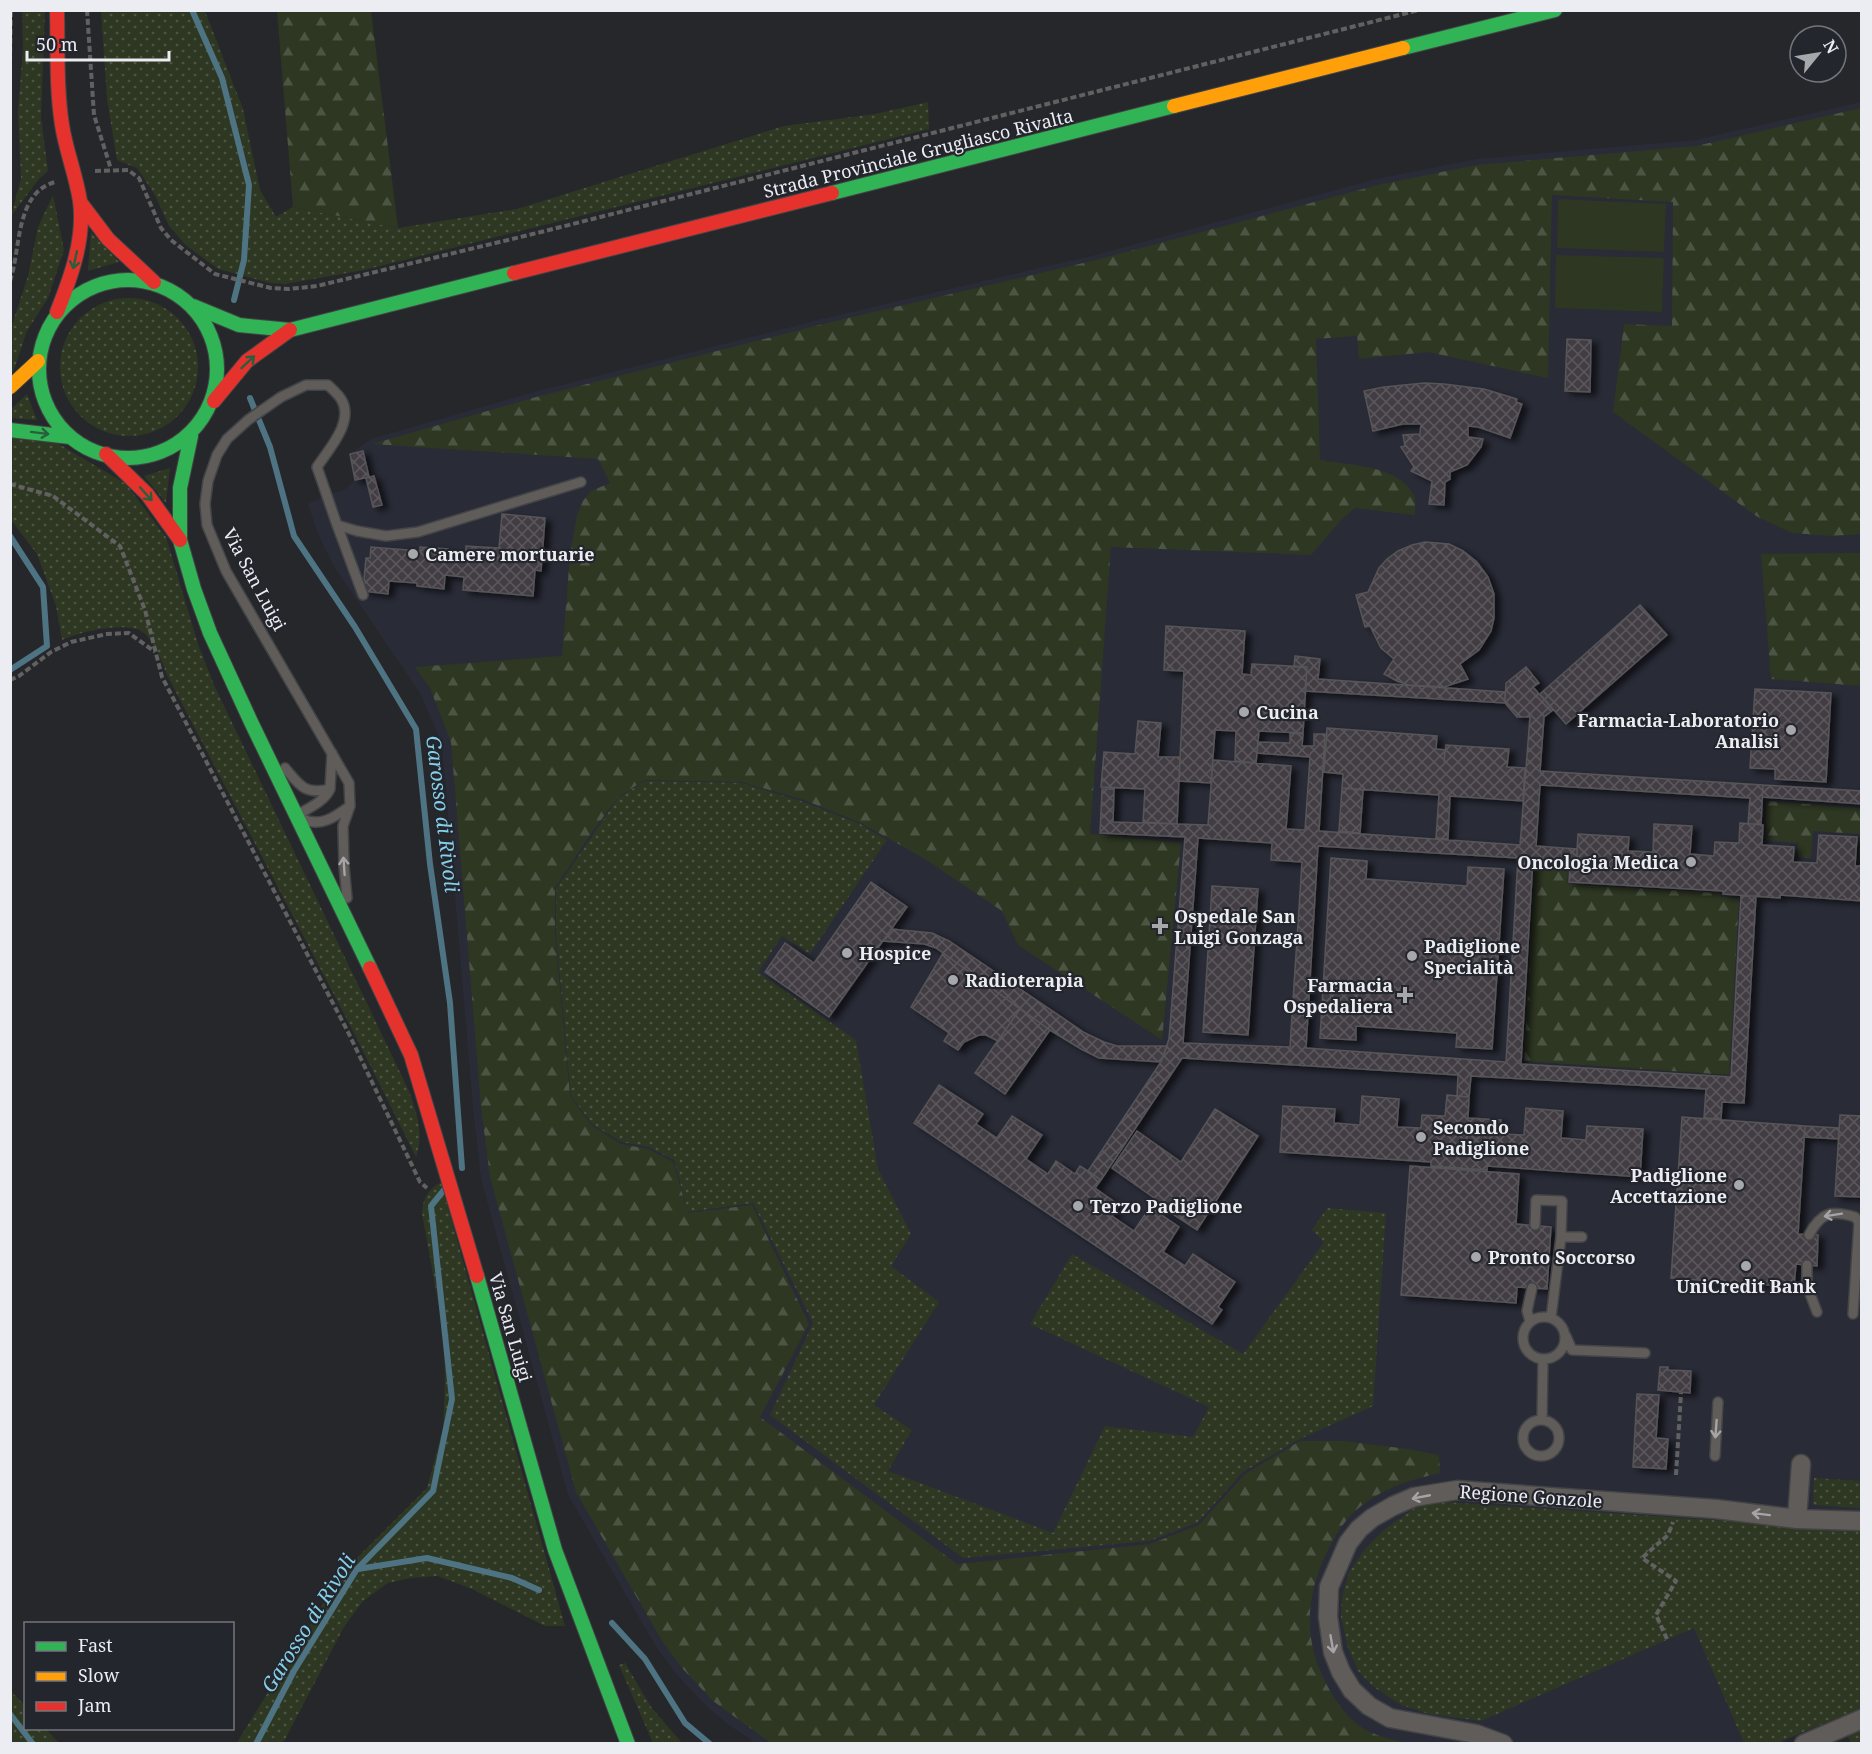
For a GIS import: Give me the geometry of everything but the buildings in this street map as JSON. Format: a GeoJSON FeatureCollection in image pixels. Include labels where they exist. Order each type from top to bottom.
{"type":"FeatureCollection","features":[{"type":"Feature","properties":{"kind":"street"},"geometry":{"type":"LineString","coordinates":[[57,10],[62,122],[80,202],[80,234],[75,264],[56,315],[44,336],[38,361],[41,393],[53,419],[70,437],[89,449],[127,458],[148,458],[171,450],[191,436],[213,402],[219,367],[212,337],[193,306],[175,292],[154,282],[108,239],[80,202]]}},
{"type":"Feature","properties":{"kind":"street","name":"Strada Provinciale Grugliasco Rivalta"},"geometry":{"type":"LineString","coordinates":[[193,306],[239,325],[290,330],[1555,10]]}},
{"type":"Feature","properties":{"kind":"street"},"geometry":{"type":"LineString","coordinates":[[56,315],[76,296],[106,283],[127,280],[154,282]]}},
{"type":"Feature","properties":{"kind":"street","name":"Strada Provinciale Grugliasco Rivalta"},"geometry":{"type":"LineString","coordinates":[[213,402],[247,361],[290,330]]}},
{"type":"Feature","properties":{"kind":"street"},"geometry":{"type":"LineString","coordinates":[[10,387],[38,361]]}},
{"type":"Feature","properties":{"kind":"street"},"geometry":{"type":"LineString","coordinates":[[10,430],[70,437]]}},
{"type":"Feature","properties":{"kind":"street","name":"Via San Luigi"},"geometry":{"type":"LineString","coordinates":[[191,436],[180,488],[180,540],[194,589],[210,633],[411,1055],[502,1360],[555,1551],[628,1743]]}},
{"type":"Feature","properties":{"kind":"street","name":"Via San Luigi"},"geometry":{"type":"LineString","coordinates":[[105,454],[147,494],[180,540]]}},
{"type":"Feature","properties":{"kind":"street"},"geometry":{"type":"LineString","coordinates":[[1797,1519],[1800,1464]]}},
{"type":"Feature","properties":{"kind":"street","name":"Regione Gonzole"},"geometry":{"type":"LineString","coordinates":[[1503,1743],[1476,1734],[1390,1718],[1370,1706],[1352,1690],[1341,1672],[1333,1652],[1328,1617],[1329,1587],[1348,1543],[1372,1518],[1414,1497],[1457,1490],[1716,1509],[1797,1519],[1862,1521]]}},
{"type":"Feature","properties":{"kind":"street"},"geometry":{"type":"LineString","coordinates":[[1804,1743],[1862,1719]]}},
{"type":"Feature","properties":{"kind":"lane","name":"Via San Luigi"},"geometry":{"type":"LineString","coordinates":[[337,525],[317,467],[341,430],[345,417],[342,400],[328,385],[306,385],[281,397],[248,420],[227,439],[217,455],[208,481],[205,504],[207,525],[226,571],[349,783],[350,806],[343,826],[344,866],[350,924]]}},
{"type":"Feature","properties":{"kind":"lane"},"geometry":{"type":"LineString","coordinates":[[337,525],[386,536],[418,532],[581,482]]}},
{"type":"Feature","properties":{"kind":"lane"},"geometry":{"type":"LineString","coordinates":[[337,525],[363,595]]}},
{"type":"Feature","properties":{"kind":"lane","name":"Via San Luigi"},"geometry":{"type":"LineString","coordinates":[[210,633],[280,762],[299,786],[310,791],[330,789]]}},
{"type":"Feature","properties":{"kind":"lane"},"geometry":{"type":"LineString","coordinates":[[296,816],[328,794],[332,753]]}},
{"type":"Feature","properties":{"kind":"lane"},"geometry":{"type":"LineString","coordinates":[[296,816],[310,823],[321,822],[332,819],[350,806]]}},
{"type":"Feature","properties":{"kind":"lane"},"geometry":{"type":"LineString","coordinates":[[1535,1225],[1536,1200],[1562,1201],[1561,1237],[1551,1318]]}},
{"type":"Feature","properties":{"kind":"lane"},"geometry":{"type":"LineString","coordinates":[[1809,1235],[1816,1222],[1826,1214],[1843,1213],[1856,1216],[1858,1222],[1853,1314]]}},
{"type":"Feature","properties":{"kind":"lane"},"geometry":{"type":"LineString","coordinates":[[1561,1237],[1582,1237]]}},
{"type":"Feature","properties":{"kind":"lane"},"geometry":{"type":"LineString","coordinates":[[1807,1265],[1807,1286],[1817,1312]]}},
{"type":"Feature","properties":{"kind":"lane"},"geometry":{"type":"LineString","coordinates":[[1530,1321],[1527,1311],[1532,1288]]}},
{"type":"Feature","properties":{"kind":"lane"},"geometry":{"type":"LineString","coordinates":[[1544,1316],[1551,1318],[1562,1327],[1564,1334],[1565,1340],[1560,1352],[1543,1359],[1529,1354],[1522,1341],[1522,1334],[1530,1321],[1544,1316]]}},
{"type":"Feature","properties":{"kind":"lane"},"geometry":{"type":"LineString","coordinates":[[1564,1334],[1572,1350],[1645,1353]]}},
{"type":"Feature","properties":{"kind":"lane"},"geometry":{"type":"LineString","coordinates":[[1542,1419],[1543,1359]]}},
{"type":"Feature","properties":{"kind":"lane"},"geometry":{"type":"LineString","coordinates":[[1714,1456],[1718,1402]]}},
{"type":"Feature","properties":{"kind":"lane"},"geometry":{"type":"LineString","coordinates":[[1542,1419],[1553,1424],[1559,1435],[1559,1441],[1552,1452],[1541,1456],[1527,1449],[1523,1434],[1532,1422],[1542,1419]]}},
{"type":"Feature","properties":{"kind":"path"},"geometry":{"type":"LineString","coordinates":[[10,62],[11,10]]}},
{"type":"Feature","properties":{"kind":"path"},"geometry":{"type":"LineString","coordinates":[[87,10],[94,115],[111,169]]}},
{"type":"Feature","properties":{"kind":"path"},"geometry":{"type":"LineString","coordinates":[[88,172],[111,169],[128,170],[139,178],[161,228],[171,240],[215,274],[250,284],[289,289],[317,286],[1419,10]]}},
{"type":"Feature","properties":{"kind":"path"},"geometry":{"type":"LineString","coordinates":[[10,281],[29,202],[40,188],[58,181]]}},
{"type":"Feature","properties":{"kind":"path"},"geometry":{"type":"LineString","coordinates":[[10,484],[53,496],[120,546],[145,610],[162,677],[348,1032],[420,1182],[432,1191]]}},
{"type":"Feature","properties":{"kind":"path"},"geometry":{"type":"LineString","coordinates":[[10,680],[51,652],[71,642],[107,634],[129,633],[156,653]]}},
{"type":"Feature","properties":{"kind":"path"},"geometry":{"type":"LineString","coordinates":[[1676,1475],[1682,1393]]}},
{"type":"Feature","properties":{"kind":"path"},"geometry":{"type":"LineString","coordinates":[[1667,1639],[1656,1615],[1676,1581],[1642,1558],[1668,1535],[1673,1517]]}},
{"type":"Feature","properties":{"kind":"shaded area","name":"Ospedale San Luigi Gonzaga"},"geometry":{"type":"Polygon","coordinates":[[[1861,102],[1861,1708],[1777,1744],[757,1744],[729,1725],[707,1707],[676,1674],[655,1645],[568,1495],[481,1179],[442,744],[420,693],[333,565],[318,534],[308,504],[346,489],[355,480],[350,454],[371,439],[534,392],[830,317],[1095,255],[1376,179],[1476,159],[1695,140],[1861,102]]]}},
{"type":"Feature","properties":{"kind":"green space"},"geometry":{"type":"Polygon","coordinates":[[[22,11],[45,11],[41,117],[48,171],[39,179],[11,216],[21,178],[18,111],[23,48],[22,11]]]}},
{"type":"Feature","properties":{"kind":"green space"},"geometry":{"type":"Polygon","coordinates":[[[101,11],[205,11],[243,109],[260,190],[276,217],[293,207],[398,228],[517,209],[784,126],[875,114],[928,102],[929,129],[364,270],[285,284],[270,283],[218,269],[187,246],[169,226],[155,195],[137,168],[117,160],[107,99],[101,11]]]}},
{"type":"Feature","properties":{"kind":"green space"},"geometry":{"type":"Polygon","coordinates":[[[277,11],[371,11],[398,228],[293,207],[277,11]]]}},
{"type":"Feature","properties":{"kind":"green space"},"geometry":{"type":"Polygon","coordinates":[[[1861,108],[1861,534],[1833,536],[1792,533],[1756,516],[1613,412],[1624,324],[1672,326],[1673,202],[1552,195],[1548,378],[1428,352],[1359,359],[1357,336],[1316,339],[1320,460],[1372,468],[1397,478],[1414,496],[1415,515],[1355,508],[1342,519],[1311,555],[1111,547],[1090,834],[1181,843],[1162,1040],[1018,945],[1002,911],[925,859],[861,823],[804,800],[742,782],[645,780],[618,797],[590,835],[555,888],[555,935],[570,1096],[592,1126],[621,1144],[648,1149],[673,1162],[688,1213],[752,1205],[809,1324],[760,1417],[957,1564],[1150,1544],[1199,1525],[1245,1474],[1300,1441],[1344,1441],[1439,1455],[1440,1473],[1389,1489],[1361,1506],[1350,1516],[1326,1554],[1313,1590],[1310,1608],[1312,1642],[1316,1659],[1339,1705],[1353,1721],[1364,1729],[1385,1738],[1410,1743],[772,1744],[713,1701],[682,1668],[662,1641],[576,1492],[490,1177],[481,1107],[451,742],[430,688],[415,667],[562,656],[570,555],[577,515],[583,501],[591,491],[610,483],[598,459],[372,444],[536,397],[831,322],[1096,260],[1378,185],[1476,165],[1696,146],[1861,108]]]}},
{"type":"Feature","properties":{"kind":"green space"},"geometry":{"type":"Polygon","coordinates":[[[53,195],[64,250],[48,298],[27,331],[11,374],[11,328],[28,276],[38,227],[53,195]]]}},
{"type":"Feature","properties":{"kind":"green space"},"geometry":{"type":"Polygon","coordinates":[[[1558,199],[1666,204],[1664,252],[1557,248],[1558,199]]]}},
{"type":"Feature","properties":{"kind":"green space"},"geometry":{"type":"Polygon","coordinates":[[[91,232],[119,262],[88,271],[91,232]]]}},
{"type":"Feature","properties":{"kind":"green space"},"geometry":{"type":"Polygon","coordinates":[[[1556,255],[1664,258],[1662,312],[1555,308],[1556,255]]]}},
{"type":"Feature","properties":{"kind":"green space"},"geometry":{"type":"Polygon","coordinates":[[[129,298],[156,303],[168,309],[178,318],[187,328],[193,340],[198,367],[193,394],[187,406],[178,416],[168,425],[156,431],[129,436],[102,431],[90,425],[80,416],[71,406],[65,394],[60,367],[65,340],[71,328],[80,318],[90,309],[102,303],[129,298]]]}},
{"type":"Feature","properties":{"kind":"green space"},"geometry":{"type":"Polygon","coordinates":[[[27,394],[37,420],[11,418],[10,410],[27,394]]]}},
{"type":"Feature","properties":{"kind":"green space"},"geometry":{"type":"Polygon","coordinates":[[[10,435],[59,444],[126,484],[166,537],[198,644],[214,685],[409,1091],[417,1116],[419,1132],[416,1157],[152,642],[144,633],[127,627],[91,631],[62,640],[56,606],[37,554],[11,520],[10,435]]]}},
{"type":"Feature","properties":{"kind":"green space"},"geometry":{"type":"Polygon","coordinates":[[[170,468],[166,503],[144,476],[170,468]]]}},
{"type":"Feature","properties":{"kind":"green space"},"geometry":{"type":"Polygon","coordinates":[[[1861,553],[1861,686],[1771,679],[1761,554],[1861,553]]]}},
{"type":"Feature","properties":{"kind":"green space"},"geometry":{"type":"Polygon","coordinates":[[[645,781],[742,783],[804,802],[860,824],[887,840],[810,954],[782,936],[758,972],[856,1040],[878,1169],[911,1234],[891,1266],[939,1302],[874,1405],[912,1430],[888,1471],[1053,1533],[1105,1426],[1193,1437],[1209,1407],[1030,1324],[1072,1254],[1243,1354],[1324,1242],[1312,1230],[1327,1208],[1386,1213],[1373,1406],[1300,1439],[1243,1472],[1197,1523],[1149,1541],[963,1558],[770,1415],[813,1323],[753,1203],[688,1212],[674,1160],[649,1147],[622,1142],[593,1125],[571,1096],[556,935],[556,889],[618,798],[645,781]]]}},
{"type":"Feature","properties":{"kind":"green space"},"geometry":{"type":"Polygon","coordinates":[[[1766,801],[1861,808],[1861,862],[1859,862],[1860,834],[1813,831],[1811,858],[1798,857],[1798,843],[1766,840],[1766,801]]]}},
{"type":"Feature","properties":{"kind":"green space"},"geometry":{"type":"Polygon","coordinates":[[[1535,861],[1568,863],[1567,884],[1720,893],[1721,897],[1739,898],[1729,1075],[1524,1061],[1535,861]]]}},
{"type":"Feature","properties":{"kind":"green space"},"geometry":{"type":"Polygon","coordinates":[[[441,1182],[565,1626],[545,1626],[470,1588],[437,1576],[388,1583],[363,1601],[344,1627],[283,1743],[236,1744],[328,1596],[359,1556],[427,1488],[443,1429],[445,1382],[443,1329],[422,1213],[427,1195],[441,1182]]]}},
{"type":"Feature","properties":{"kind":"green space"},"geometry":{"type":"Polygon","coordinates":[[[1814,1478],[1861,1481],[1861,1508],[1813,1505],[1814,1478]]]}},
{"type":"Feature","properties":{"kind":"green space"},"geometry":{"type":"Polygon","coordinates":[[[1445,1502],[1861,1530],[1861,1708],[1777,1743],[1744,1743],[1694,1628],[1481,1721],[1429,1714],[1399,1704],[1374,1687],[1358,1671],[1348,1648],[1341,1617],[1342,1597],[1349,1572],[1365,1549],[1385,1529],[1419,1505],[1445,1502]]]}},
{"type":"Feature","properties":{"kind":"green space"},"geometry":{"type":"Polygon","coordinates":[[[625,1663],[651,1707],[682,1743],[653,1743],[619,1665],[625,1663]]]}},
{"type":"Feature","properties":{"kind":"green space"},"geometry":{"type":"Polygon","coordinates":[[[11,1691],[24,1705],[24,1730],[47,1730],[59,1743],[11,1743],[11,1691]]]}},
{"type":"Feature","properties":{"kind":"green space"},"geometry":{"type":"Polygon","coordinates":[[[1861,1730],[1861,1743],[1851,1743],[1847,1735],[1861,1730]]]}},
{"type":"Feature","properties":{"kind":"waterway","name":"Garosso di Rivoli"},"geometry":{"type":"LineString","coordinates":[[192,10],[222,78],[249,185],[244,260],[234,300]]}},
{"type":"Feature","properties":{"kind":"waterway","name":"Garosso di Rivoli"},"geometry":{"type":"LineString","coordinates":[[250,398],[270,447],[294,536],[355,627],[416,729],[430,864],[450,1003],[462,1168]]}},
{"type":"Feature","properties":{"kind":"waterway"},"geometry":{"type":"LineString","coordinates":[[10,536],[43,587],[47,646],[10,670]]}},
{"type":"Feature","properties":{"kind":"waterway","name":"Garosso di Rivoli"},"geometry":{"type":"LineString","coordinates":[[256,1744],[294,1671],[357,1569],[433,1491],[452,1399],[431,1206],[444,1190]]}},
{"type":"Feature","properties":{"kind":"waterway"},"geometry":{"type":"LineString","coordinates":[[358,1569],[427,1558],[512,1578],[539,1590]]}},
{"type":"Feature","properties":{"kind":"waterway"},"geometry":{"type":"LineString","coordinates":[[612,1623],[645,1659],[685,1723],[710,1744]]}},
{"type":"Feature","properties":{"kind":"waterway","name":"Garosso di Rivoli"},"geometry":{"type":"LineString","coordinates":[[10,1714],[33,1744]]}},
{"type":"Feature","properties":{"kind":"traffic: fast"},"geometry":{"type":"LineString","coordinates":[[1403,48],[1555,10]]}},
{"type":"Feature","properties":{"kind":"traffic: fast"},"geometry":{"type":"LineString","coordinates":[[832,193],[1174,106]]}},
{"type":"Feature","properties":{"kind":"traffic: fast"},"geometry":{"type":"LineString","coordinates":[[193,306],[239,325],[290,330],[514,273]]}},
{"type":"Feature","properties":{"kind":"traffic: fast"},"geometry":{"type":"LineString","coordinates":[[128,280],[145,281],[162,286],[191,306],[211,335],[216,352],[217,369],[216,386],[211,403],[191,432],[162,452],[145,457],[128,458],[111,457],[94,452],[65,432],[45,403],[40,386],[39,369],[40,352],[45,335],[65,306],[94,286],[111,281],[128,280]]}},
{"type":"Feature","properties":{"kind":"traffic: fast"},"geometry":{"type":"LineString","coordinates":[[10,430],[70,437]]}},
{"type":"Feature","properties":{"kind":"traffic: fast"},"geometry":{"type":"LineString","coordinates":[[191,436],[180,488],[180,540],[194,589],[210,633],[251,722],[370,968]]}},
{"type":"Feature","properties":{"kind":"traffic: fast"},"geometry":{"type":"LineString","coordinates":[[477,1276],[555,1550],[628,1744]]}},
{"type":"Feature","properties":{"kind":"traffic: slow"},"geometry":{"type":"LineString","coordinates":[[1174,106],[1403,48]]}},
{"type":"Feature","properties":{"kind":"traffic: slow"},"geometry":{"type":"LineString","coordinates":[[10,387],[38,361]]}},
{"type":"Feature","properties":{"kind":"traffic: jam"},"geometry":{"type":"LineString","coordinates":[[57,10],[60,111],[78,191],[81,215],[76,258],[57,312]]}},
{"type":"Feature","properties":{"kind":"traffic: jam"},"geometry":{"type":"LineString","coordinates":[[514,273],[832,193]]}},
{"type":"Feature","properties":{"kind":"traffic: jam"},"geometry":{"type":"LineString","coordinates":[[80,202],[108,239],[154,282]]}},
{"type":"Feature","properties":{"kind":"traffic: jam"},"geometry":{"type":"LineString","coordinates":[[214,401],[247,361],[290,330]]}},
{"type":"Feature","properties":{"kind":"traffic: jam"},"geometry":{"type":"LineString","coordinates":[[106,454],[147,494],[180,540]]}},
{"type":"Feature","properties":{"kind":"traffic: jam"},"geometry":{"type":"LineString","coordinates":[[370,968],[411,1055],[477,1276]]}},
{"type":"Feature","properties":{"kind":"place","name":"Camere mortuarie"},"geometry":{"type":"Point","coordinates":[413,554]}},
{"type":"Feature","properties":{"kind":"place","name":"Cucina"},"geometry":{"type":"Point","coordinates":[1244,712]}},
{"type":"Feature","properties":{"kind":"place","name":"Farmacia-Laboratorio Analisi"},"geometry":{"type":"Point","coordinates":[1791,730]}},
{"type":"Feature","properties":{"kind":"place","name":"Oncologia Medica"},"geometry":{"type":"Point","coordinates":[1691,862]}},
{"type":"Feature","properties":{"kind":"place","name":"Ospedale San Luigi Gonzaga"},"geometry":{"type":"Point","coordinates":[1160,926]}},
{"type":"Feature","properties":{"kind":"place","name":"Hospice"},"geometry":{"type":"Point","coordinates":[847,953]}},
{"type":"Feature","properties":{"kind":"place","name":"Padiglione Specialità"},"geometry":{"type":"Point","coordinates":[1412,956]}},
{"type":"Feature","properties":{"kind":"place","name":"Radioterapia"},"geometry":{"type":"Point","coordinates":[953,980]}},
{"type":"Feature","properties":{"kind":"place","name":"Farmacia Ospedaliera"},"geometry":{"type":"Point","coordinates":[1405,995]}},
{"type":"Feature","properties":{"kind":"place","name":"Secondo Padiglione"},"geometry":{"type":"Point","coordinates":[1421,1137]}},
{"type":"Feature","properties":{"kind":"place","name":"Padiglione Accettazione"},"geometry":{"type":"Point","coordinates":[1739,1185]}},
{"type":"Feature","properties":{"kind":"place","name":"Terzo Padiglione"},"geometry":{"type":"Point","coordinates":[1078,1206]}},
{"type":"Feature","properties":{"kind":"place","name":"Pronto Soccorso"},"geometry":{"type":"Point","coordinates":[1476,1257]}},
{"type":"Feature","properties":{"kind":"place","name":"UniCredit Bank"},"geometry":{"type":"Point","coordinates":[1746,1266]}}]}
